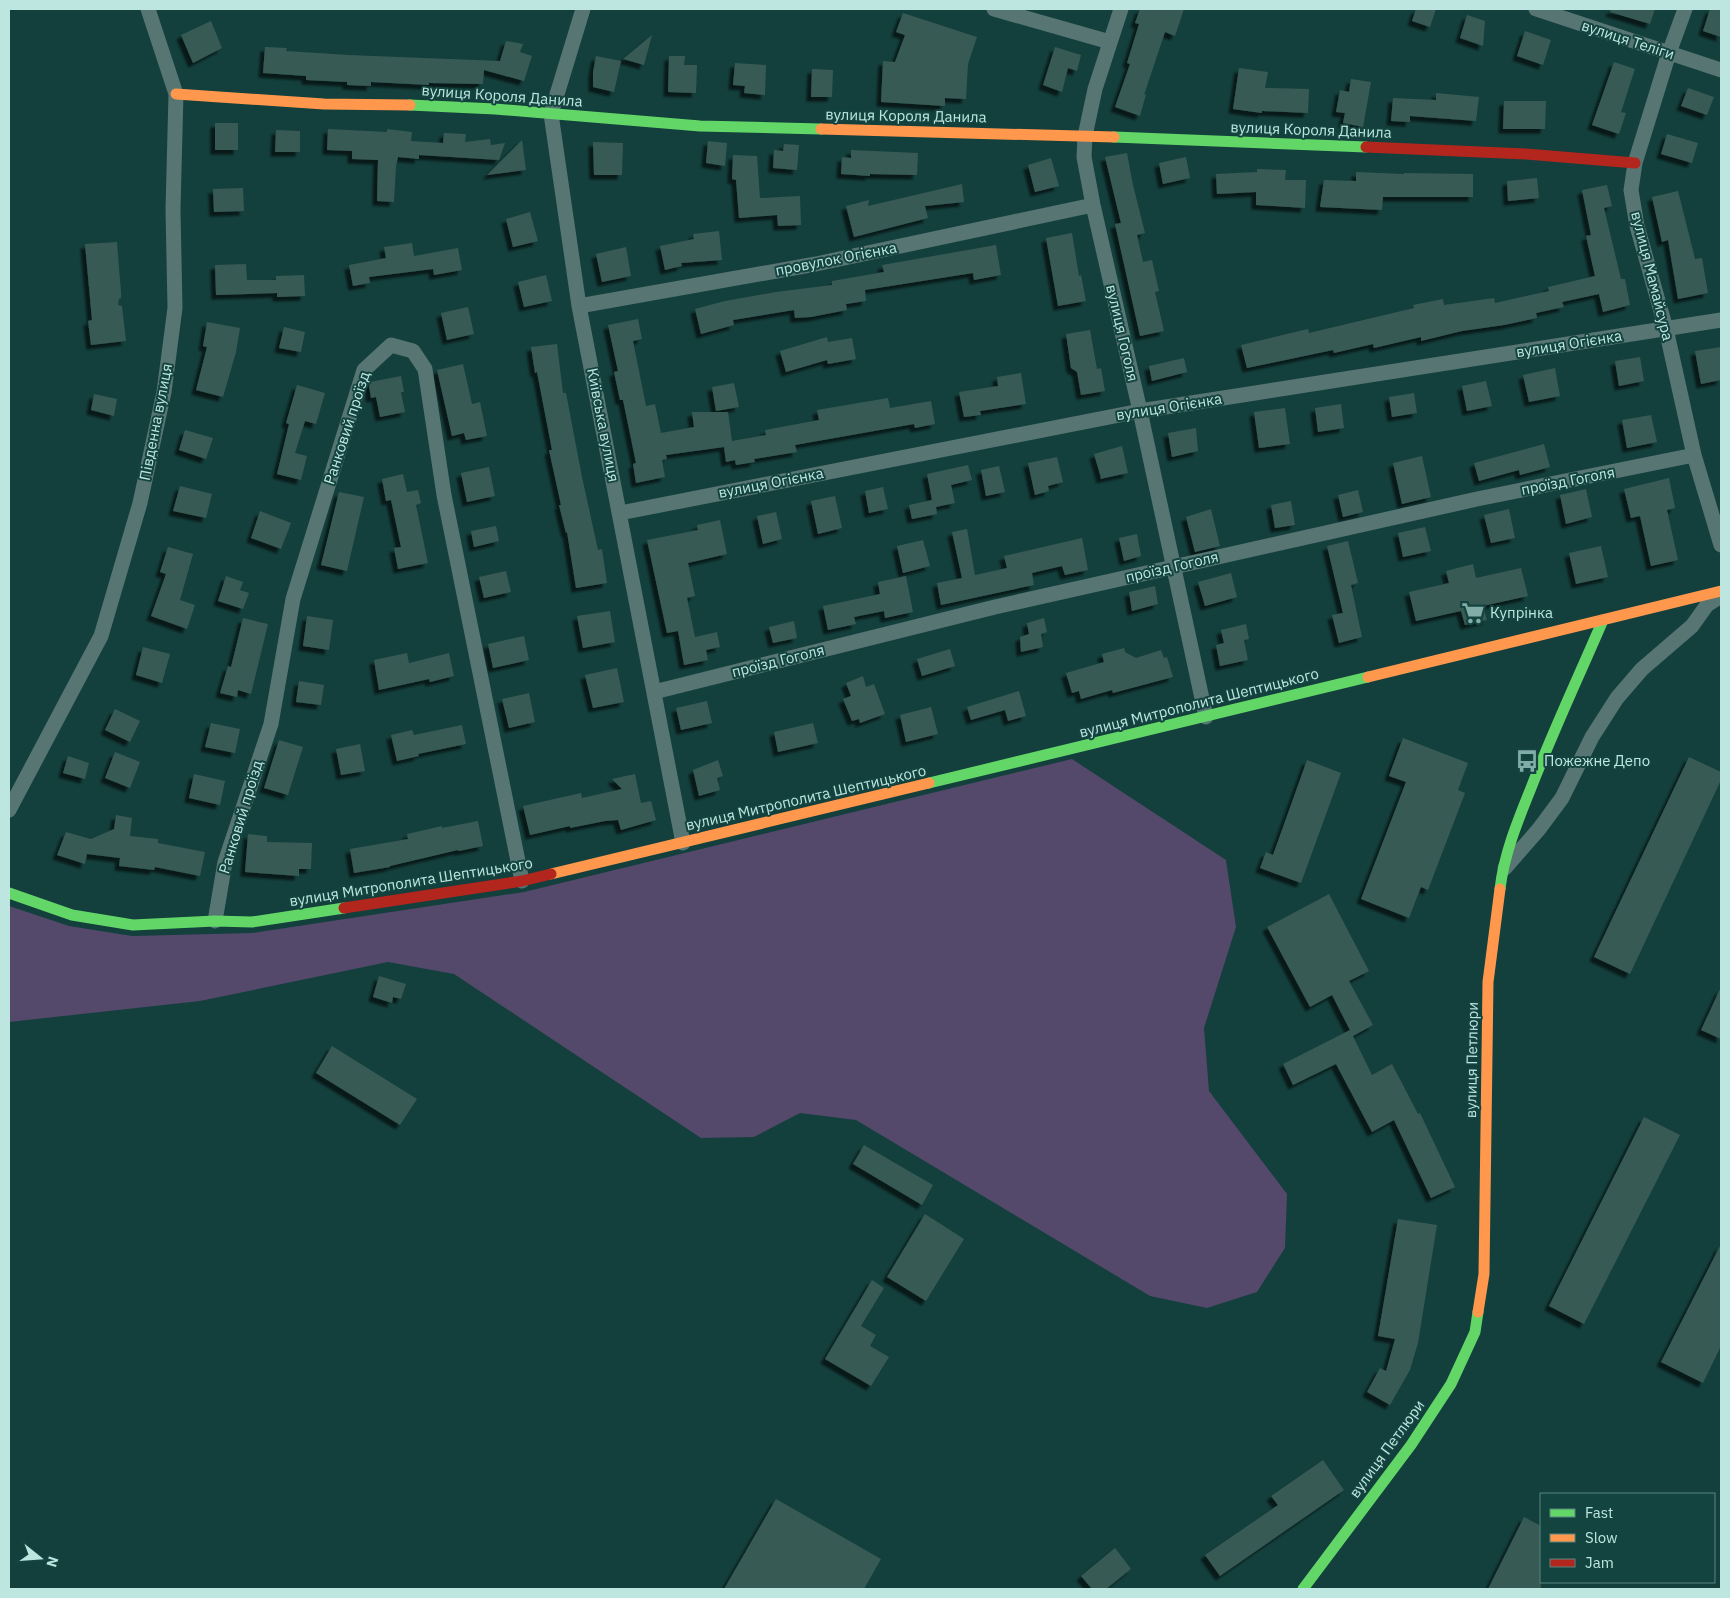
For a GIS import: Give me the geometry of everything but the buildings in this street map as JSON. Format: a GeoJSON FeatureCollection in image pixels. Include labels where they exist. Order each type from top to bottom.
{"type":"FeatureCollection","features":[{"type":"Feature","properties":{"kind":"street","name":"Південна вулиця"},"geometry":{"type":"LineString","coordinates":[[9,810],[101,636],[140,503],[164,392],[175,308],[173,209],[176,94],[148,9]]}},
{"type":"Feature","properties":{"kind":"street","name":"Київська вулиця"},"geometry":{"type":"LineString","coordinates":[[584,9],[551,114],[579,306],[683,843]]}},
{"type":"Feature","properties":{"kind":"street"},"geometry":{"type":"LineString","coordinates":[[994,9],[1110,42]]}},
{"type":"Feature","properties":{"kind":"street","name":"вулиця Гоголя"},"geometry":{"type":"LineString","coordinates":[[1121,9],[1096,89],[1085,136],[1084,157],[1092,205],[1140,411],[1206,717]]}},
{"type":"Feature","properties":{"kind":"street","name":"вулиця Теліги"},"geometry":{"type":"LineString","coordinates":[[1536,9],[1721,70]]}},
{"type":"Feature","properties":{"kind":"street","name":"вулиця Мамайсура"},"geometry":{"type":"LineString","coordinates":[[1685,9],[1669,53],[1636,163],[1632,190],[1637,226],[1666,329],[1694,455],[1721,544]]}},
{"type":"Feature","properties":{"kind":"street","name":"вулиця Короля Данила"},"geometry":{"type":"LineString","coordinates":[[176,94],[324,104],[496,109],[700,126],[1085,136],[1526,154],[1636,163]]}},
{"type":"Feature","properties":{"kind":"street","name":"провулок Огієнка"},"geometry":{"type":"LineString","coordinates":[[579,306],[816,264],[1092,205]]}},
{"type":"Feature","properties":{"kind":"street","name":"вулиця Огієнка"},"geometry":{"type":"LineString","coordinates":[[620,513],[1140,411],[1721,320]]}},
{"type":"Feature","properties":{"kind":"street","name":"Ранковий проїзд"},"geometry":{"type":"LineString","coordinates":[[215,921],[225,862],[271,724],[296,590],[364,370],[391,345],[413,351],[425,369],[444,495],[522,881]]}},
{"type":"Feature","properties":{"kind":"street","name":"проїзд Гоголя"},"geometry":{"type":"LineString","coordinates":[[654,692],[995,607],[1477,499],[1694,455]]}},
{"type":"Feature","properties":{"kind":"street"},"geometry":{"type":"LineString","coordinates":[[1603,620],[1721,591]]}},
{"type":"Feature","properties":{"kind":"street"},"geometry":{"type":"LineString","coordinates":[[1502,871],[1562,798],[1592,737],[1617,698],[1642,669],[1692,626],[1707,605],[1721,596]]}},
{"type":"Feature","properties":{"kind":"street","name":"вулиця Митрополита Шептицького"},"geometry":{"type":"LineString","coordinates":[[9,893],[72,916],[133,925],[215,921],[252,922],[522,881],[1603,620]]}},
{"type":"Feature","properties":{"kind":"street","name":"вулиця Петлюри"},"geometry":{"type":"LineString","coordinates":[[1303,1589],[1411,1445],[1450,1384],[1475,1332],[1484,1274],[1488,982],[1502,871],[1518,820],[1536,774],[1603,620]]}},
{"type":"Feature","properties":{"kind":"shaded area"},"geometry":{"type":"Polygon","coordinates":[[[1072,759],[1226,860],[1236,927],[1204,1028],[1209,1091],[1287,1194],[1285,1248],[1257,1292],[1207,1308],[1150,1296],[856,1120],[800,1113],[754,1137],[701,1138],[454,974],[388,962],[200,1001],[9,1022],[9,906],[69,926],[132,936],[252,933],[524,892],[1072,759]]]}},
{"type":"Feature","properties":{"kind":"traffic: fast"},"geometry":{"type":"LineString","coordinates":[[410,105],[495,109],[700,126],[821,129]]}},
{"type":"Feature","properties":{"kind":"traffic: fast"},"geometry":{"type":"LineString","coordinates":[[1114,137],[1366,147]]}},
{"type":"Feature","properties":{"kind":"traffic: fast"},"geometry":{"type":"LineString","coordinates":[[1500,889],[1508,850],[1521,812],[1603,620]]}},
{"type":"Feature","properties":{"kind":"traffic: fast"},"geometry":{"type":"LineString","coordinates":[[929,783],[1368,677]]}},
{"type":"Feature","properties":{"kind":"traffic: fast"},"geometry":{"type":"LineString","coordinates":[[9,893],[72,915],[133,925],[215,921],[252,922],[344,908]]}},
{"type":"Feature","properties":{"kind":"traffic: fast"},"geometry":{"type":"LineString","coordinates":[[1303,1589],[1411,1445],[1451,1384],[1475,1332],[1478,1312]]}},
{"type":"Feature","properties":{"kind":"traffic: slow"},"geometry":{"type":"LineString","coordinates":[[176,94],[324,104],[410,105]]}},
{"type":"Feature","properties":{"kind":"traffic: slow"},"geometry":{"type":"LineString","coordinates":[[821,129],[1114,137]]}},
{"type":"Feature","properties":{"kind":"traffic: slow"},"geometry":{"type":"LineString","coordinates":[[1368,677],[1721,591]]}},
{"type":"Feature","properties":{"kind":"traffic: slow"},"geometry":{"type":"LineString","coordinates":[[551,874],[929,783]]}},
{"type":"Feature","properties":{"kind":"traffic: slow"},"geometry":{"type":"LineString","coordinates":[[1478,1312],[1484,1274],[1488,982],[1500,889]]}},
{"type":"Feature","properties":{"kind":"traffic: jam"},"geometry":{"type":"LineString","coordinates":[[1366,147],[1526,154],[1635,163]]}},
{"type":"Feature","properties":{"kind":"traffic: jam"},"geometry":{"type":"LineString","coordinates":[[344,908],[522,881],[551,874]]}},
{"type":"Feature","properties":{"kind":"place","name":"Купрінка"},"geometry":{"type":"Point","coordinates":[1473,613]}},
{"type":"Feature","properties":{"kind":"place","name":"Пожежне Депо"},"geometry":{"type":"Point","coordinates":[1527,761]}}]}
